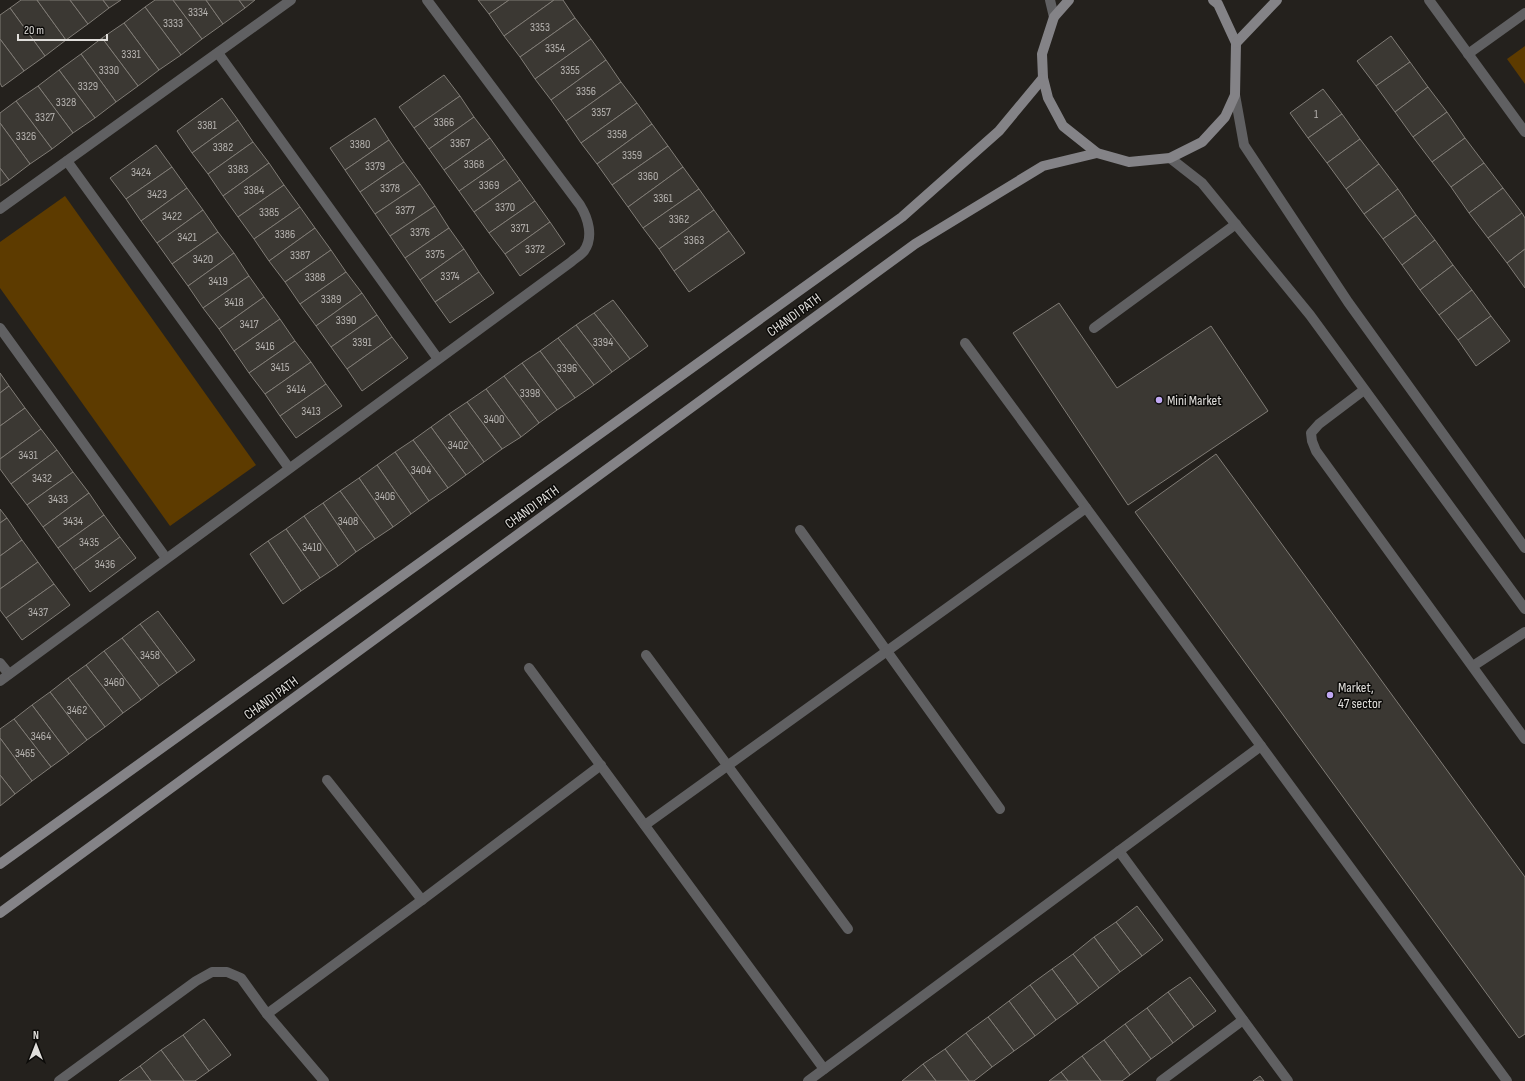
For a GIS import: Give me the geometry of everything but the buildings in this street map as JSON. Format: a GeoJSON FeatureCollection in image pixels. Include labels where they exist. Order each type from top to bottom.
{"type":"FeatureCollection","features":[{"type":"Feature","properties":{"kind":"main road"},"geometry":{"type":"LineString","coordinates":[[1069,0],[1054,17],[1042,54],[1043,78],[1048,98],[1063,126],[1097,153],[1129,162],[1170,158],[1202,142],[1224,117],[1235,95],[1236,43],[1218,4],[1213,0]]}},
{"type":"Feature","properties":{"kind":"main road"},"geometry":{"type":"LineString","coordinates":[[1236,43],[1277,0]]}},
{"type":"Feature","properties":{"kind":"main road","name":"CHANDI PATH"},"geometry":{"type":"LineString","coordinates":[[0,864],[902,216],[999,131],[1043,78]]}},
{"type":"Feature","properties":{"kind":"main road","name":"CHANDI PATH"},"geometry":{"type":"LineString","coordinates":[[0,913],[915,244],[1043,166],[1097,153]]}},
{"type":"Feature","properties":{"kind":"street"},"geometry":{"type":"LineString","coordinates":[[0,209],[291,0]]}},
{"type":"Feature","properties":{"kind":"street"},"geometry":{"type":"LineString","coordinates":[[0,681],[572,262],[584,251],[588,242],[589,227],[586,214],[427,0]]}},
{"type":"Feature","properties":{"kind":"street"},"geometry":{"type":"LineString","coordinates":[[1050,0],[1054,17]]}},
{"type":"Feature","properties":{"kind":"street"},"geometry":{"type":"LineString","coordinates":[[1429,0],[1525,132]]}},
{"type":"Feature","properties":{"kind":"street"},"geometry":{"type":"LineString","coordinates":[[1468,54],[1525,13]]}},
{"type":"Feature","properties":{"kind":"street"},"geometry":{"type":"LineString","coordinates":[[218,53],[438,359]]}},
{"type":"Feature","properties":{"kind":"street"},"geometry":{"type":"LineString","coordinates":[[1235,95],[1244,145],[1348,302],[1525,548]]}},
{"type":"Feature","properties":{"kind":"street"},"geometry":{"type":"LineString","coordinates":[[1170,158],[1202,182],[1310,316],[1525,609]]}},
{"type":"Feature","properties":{"kind":"street"},"geometry":{"type":"LineString","coordinates":[[67,161],[289,468]]}},
{"type":"Feature","properties":{"kind":"street"},"geometry":{"type":"LineString","coordinates":[[1094,328],[1236,224]]}},
{"type":"Feature","properties":{"kind":"street"},"geometry":{"type":"LineString","coordinates":[[0,328],[166,558]]}},
{"type":"Feature","properties":{"kind":"street"},"geometry":{"type":"LineString","coordinates":[[966,342],[1086,508],[1507,1081]]}},
{"type":"Feature","properties":{"kind":"street"},"geometry":{"type":"LineString","coordinates":[[1364,390],[1319,424],[1311,433],[1312,442],[1316,451],[1525,739]]}},
{"type":"Feature","properties":{"kind":"street"},"geometry":{"type":"LineString","coordinates":[[645,825],[1086,508]]}},
{"type":"Feature","properties":{"kind":"street"},"geometry":{"type":"LineString","coordinates":[[800,530],[1000,809]]}},
{"type":"Feature","properties":{"kind":"street"},"geometry":{"type":"LineString","coordinates":[[1473,666],[1525,632]]}},
{"type":"Feature","properties":{"kind":"street"},"geometry":{"type":"LineString","coordinates":[[646,655],[848,929]]}},
{"type":"Feature","properties":{"kind":"street"},"geometry":{"type":"LineString","coordinates":[[0,662],[9,674]]}},
{"type":"Feature","properties":{"kind":"street"},"geometry":{"type":"LineString","coordinates":[[529,668],[824,1069]]}},
{"type":"Feature","properties":{"kind":"street"},"geometry":{"type":"LineString","coordinates":[[808,1081],[1261,746]]}},
{"type":"Feature","properties":{"kind":"street"},"geometry":{"type":"LineString","coordinates":[[267,1014],[422,900],[601,765]]}},
{"type":"Feature","properties":{"kind":"street"},"geometry":{"type":"LineString","coordinates":[[327,780],[422,900]]}},
{"type":"Feature","properties":{"kind":"street"},"geometry":{"type":"LineString","coordinates":[[1119,851],[1288,1081]]}},
{"type":"Feature","properties":{"kind":"street"},"geometry":{"type":"LineString","coordinates":[[59,1081],[190,986],[212,972],[227,972],[241,978],[267,1014],[324,1081]]}},
{"type":"Feature","properties":{"kind":"street"},"geometry":{"type":"LineString","coordinates":[[1161,1081],[1243,1020]]}},
{"type":"Feature","properties":{"kind":"shaded area"},"geometry":{"type":"Polygon","coordinates":[[[1525,46],[1525,84],[1507,59],[1525,46]]]}},
{"type":"Feature","properties":{"kind":"shaded area"},"geometry":{"type":"Polygon","coordinates":[[[65,196],[256,465],[170,526],[0,288],[0,242],[65,196]]]}},
{"type":"Feature","properties":{"kind":"place","name":"Mini Market"},"geometry":{"type":"Point","coordinates":[1159,400]}},
{"type":"Feature","properties":{"kind":"place","name":"Market, 47 sector"},"geometry":{"type":"Point","coordinates":[1330,695]}}]}
